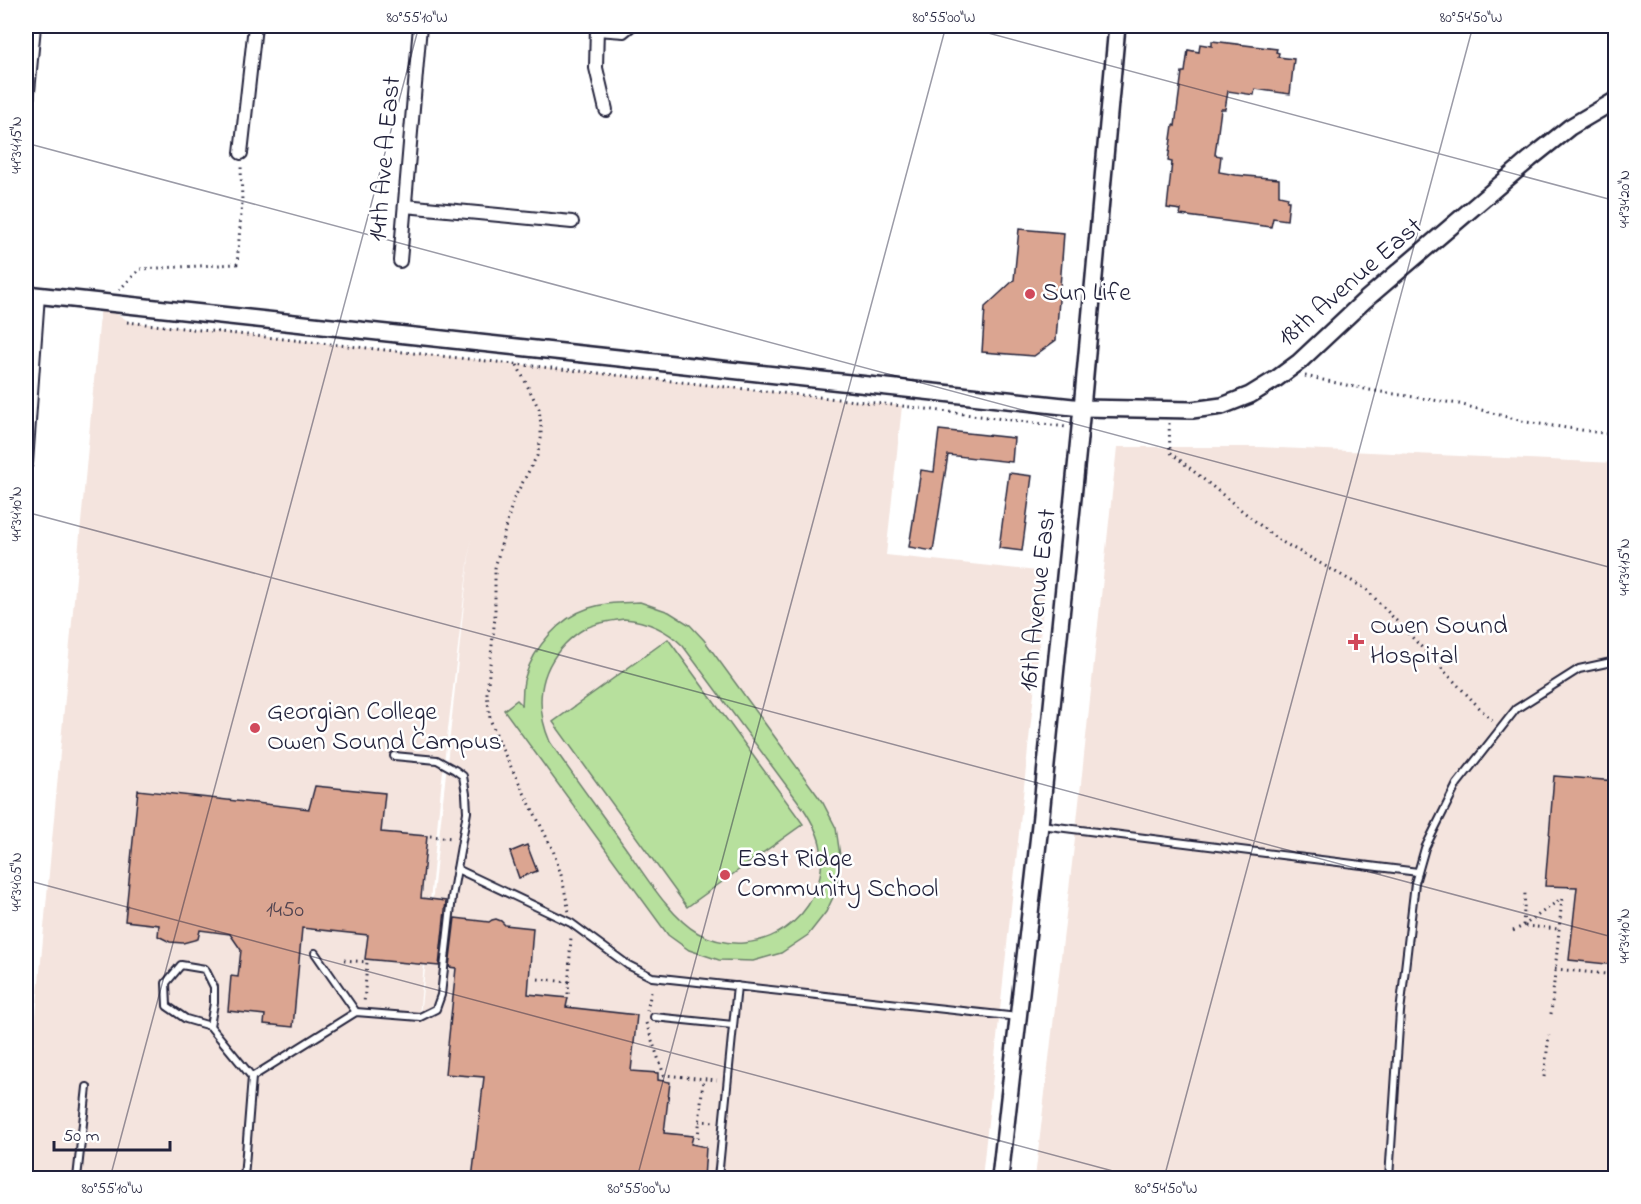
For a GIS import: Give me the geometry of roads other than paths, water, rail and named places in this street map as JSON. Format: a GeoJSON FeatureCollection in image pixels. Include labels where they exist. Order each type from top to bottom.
{"type":"FeatureCollection","features":[{"type":"Feature","properties":{"kind":"street"},"geometry":{"type":"LineString","coordinates":[[26,114],[34,26]]}},
{"type":"Feature","properties":{"kind":"street"},"geometry":{"type":"LineString","coordinates":[[241,153],[255,26]]}},
{"type":"Feature","properties":{"kind":"street","name":"14th Ave A East"},"geometry":{"type":"LineString","coordinates":[[400,261],[420,26]]}},
{"type":"Feature","properties":{"kind":"street","name":"16th Avenue East"},"geometry":{"type":"LineString","coordinates":[[1000,1179],[1040,825],[1082,408],[1117,26]]}},
{"type":"Feature","properties":{"kind":"street"},"geometry":{"type":"LineString","coordinates":[[597,28],[596,68],[606,110]]}},
{"type":"Feature","properties":{"kind":"street","name":"18th Avenue East"},"geometry":{"type":"LineString","coordinates":[[32,294],[1082,408],[1191,410],[1222,406],[1250,395],[1286,372],[1364,301],[1530,159],[1570,127],[1616,100]]}},
{"type":"Feature","properties":{"kind":"street"},"geometry":{"type":"LineString","coordinates":[[405,206],[572,222]]}},
{"type":"Feature","properties":{"kind":"street"},"geometry":{"type":"LineString","coordinates":[[26,463],[32,294]]}},
{"type":"Feature","properties":{"kind":"lane"},"geometry":{"type":"LineString","coordinates":[[597,28],[624,34],[634,26]]}},
{"type":"Feature","properties":{"kind":"lane"},"geometry":{"type":"LineString","coordinates":[[1389,1179],[1400,1012],[1415,883],[1425,848],[1457,784],[1516,709],[1579,669],[1616,661]]}},
{"type":"Feature","properties":{"kind":"lane"},"geometry":{"type":"LineString","coordinates":[[252,1077],[360,1012],[420,1017],[436,1009],[441,995],[452,897],[467,812],[466,794],[463,776],[437,760],[394,756]]}},
{"type":"Feature","properties":{"kind":"lane"},"geometry":{"type":"LineString","coordinates":[[1040,825],[1418,872]]}},
{"type":"Feature","properties":{"kind":"lane"},"geometry":{"type":"LineString","coordinates":[[457,869],[571,923],[628,965],[652,977],[1018,1017]]}},
{"type":"Feature","properties":{"kind":"lane"},"geometry":{"type":"LineString","coordinates":[[315,953],[360,1012]]}},
{"type":"Feature","properties":{"kind":"lane"},"geometry":{"type":"LineString","coordinates":[[210,1026],[214,987],[205,969],[181,965],[166,983],[167,1006],[186,1019],[210,1026],[252,1077],[244,1179]]}},
{"type":"Feature","properties":{"kind":"lane"},"geometry":{"type":"LineString","coordinates":[[718,1179],[737,986]]}},
{"type":"Feature","properties":{"kind":"lane"},"geometry":{"type":"LineString","coordinates":[[654,1017],[733,1024]]}},
{"type":"Feature","properties":{"kind":"lane"},"geometry":{"type":"LineString","coordinates":[[76,1179],[87,1087]]}},
{"type":"Feature","properties":{"kind":"place","name":"Sun Life"},"geometry":{"type":"Point","coordinates":[1030,294]}},
{"type":"Feature","properties":{"kind":"place","name":"Owen Sound Hospital"},"geometry":{"type":"Point","coordinates":[1356,642]}},
{"type":"Feature","properties":{"kind":"place","name":"Georgian College Owen Sound Campus"},"geometry":{"type":"Point","coordinates":[255,728]}},
{"type":"Feature","properties":{"kind":"place","name":"East Ridge Community School"},"geometry":{"type":"Point","coordinates":[725,875]}}]}
